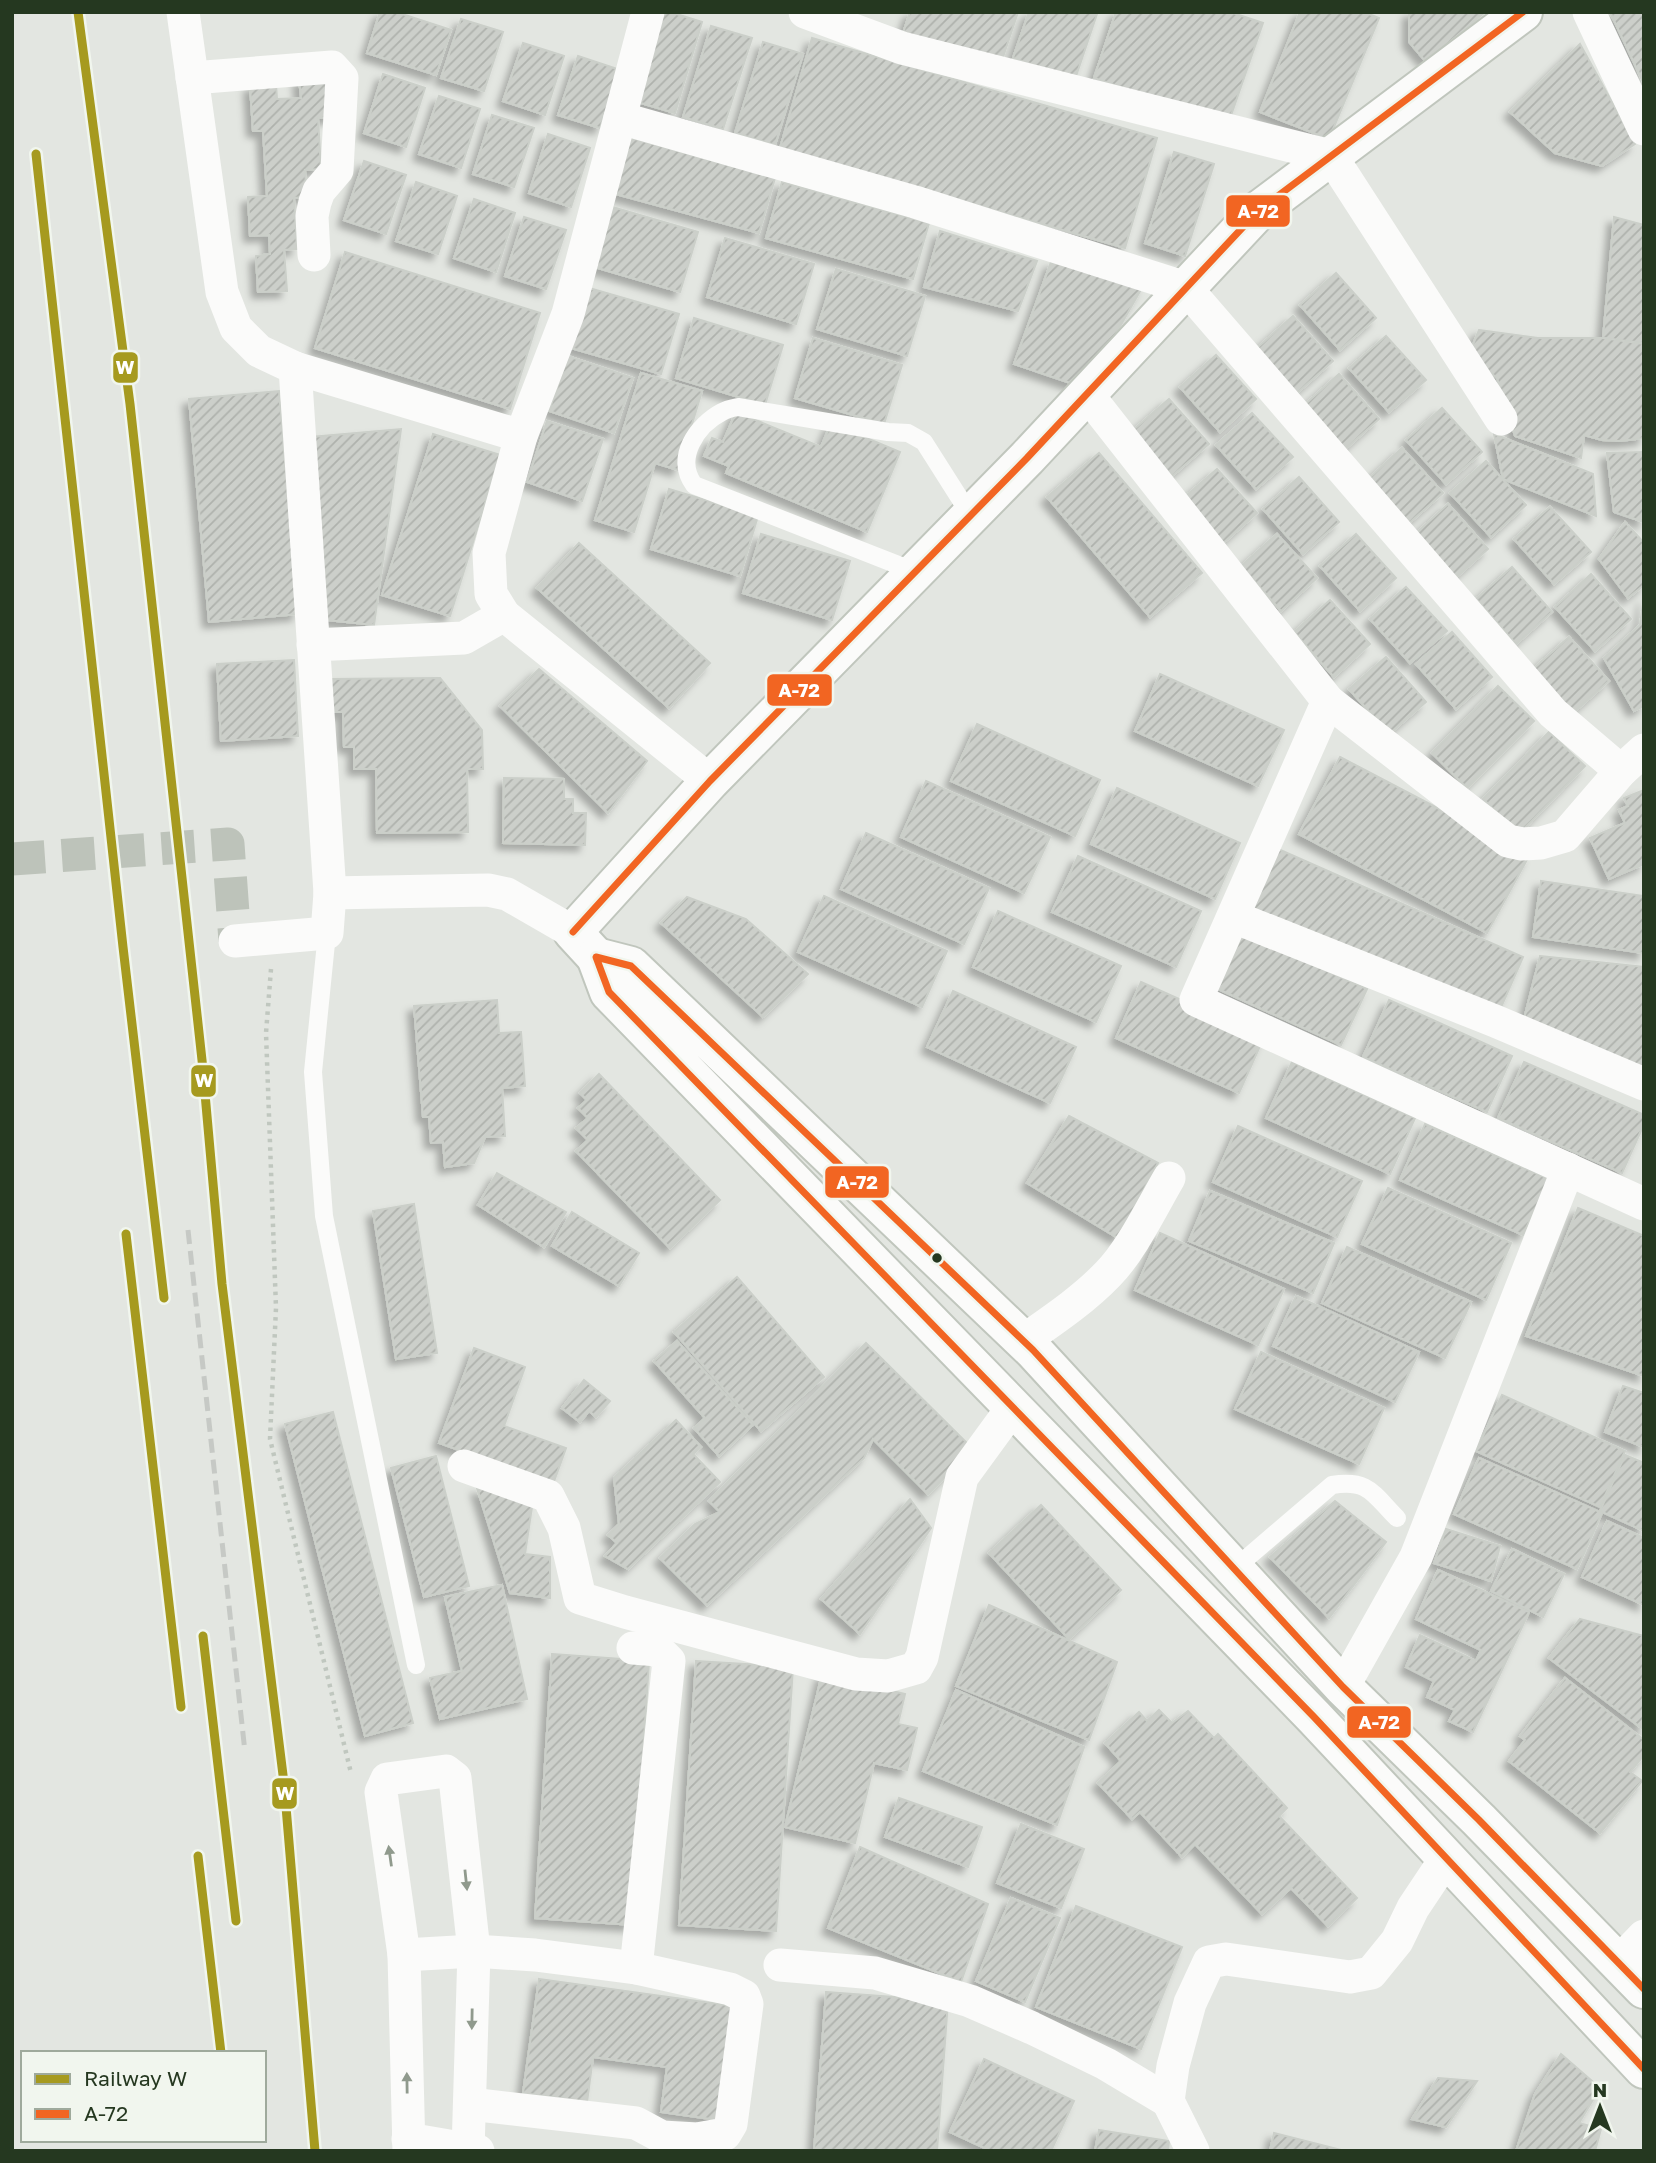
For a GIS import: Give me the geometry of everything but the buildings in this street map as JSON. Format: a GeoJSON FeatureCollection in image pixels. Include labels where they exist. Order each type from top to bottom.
{"type":"FeatureCollection","features":[{"type":"Feature","properties":{"kind":"main road"},"geometry":{"type":"LineString","coordinates":[[602,962],[710,781],[971,516],[1258,211],[1523,12]]}},
{"type":"Feature","properties":{"kind":"main road"},"geometry":{"type":"LineString","coordinates":[[602,962],[1023,1341],[1343,1687],[1479,1820],[1635,1963]]}},
{"type":"Feature","properties":{"kind":"main road"},"geometry":{"type":"LineString","coordinates":[[602,962],[1013,1407],[1314,1717],[1644,2069]]}},
{"type":"Feature","properties":{"kind":"street"},"geometry":{"type":"LineString","coordinates":[[183,12],[222,292],[236,328],[259,351],[295,368],[521,436]]}},
{"type":"Feature","properties":{"kind":"street"},"geometry":{"type":"LineString","coordinates":[[648,12],[568,314],[521,436],[489,553],[491,594],[504,615],[710,781]]}},
{"type":"Feature","properties":{"kind":"street"},"geometry":{"type":"LineString","coordinates":[[805,12],[902,48],[1331,156],[1501,419]]}},
{"type":"Feature","properties":{"kind":"street"},"geometry":{"type":"LineString","coordinates":[[1589,12],[1644,129]]}},
{"type":"Feature","properties":{"kind":"street"},"geometry":{"type":"LineString","coordinates":[[192,78],[332,67],[342,78],[337,170],[319,191],[315,202],[312,216],[314,255]]}},
{"type":"Feature","properties":{"kind":"street"},"geometry":{"type":"LineString","coordinates":[[620,118],[915,202],[1186,288],[1553,713],[1632,761],[1565,836],[1541,843],[1522,844],[1508,841],[1328,701],[1087,394]]}},
{"type":"Feature","properties":{"kind":"street"},"geometry":{"type":"LineString","coordinates":[[235,941],[327,933],[330,893],[295,368]]}},
{"type":"Feature","properties":{"kind":"street"},"geometry":{"type":"LineString","coordinates":[[313,645],[464,638],[504,615]]}},
{"type":"Feature","properties":{"kind":"street"},"geometry":{"type":"LineString","coordinates":[[1328,701],[1196,1000],[1644,1204]]}},
{"type":"Feature","properties":{"kind":"street"},"geometry":{"type":"LineString","coordinates":[[330,893],[488,890],[507,894],[602,962]]}},
{"type":"Feature","properties":{"kind":"street"},"geometry":{"type":"LineString","coordinates":[[1234,917],[1495,1021],[1644,1084]]}},
{"type":"Feature","properties":{"kind":"street"},"geometry":{"type":"LineString","coordinates":[[1343,1687],[1416,1557],[1568,1169]]}},
{"type":"Feature","properties":{"kind":"street"},"geometry":{"type":"LineString","coordinates":[[1023,1341],[1079,1302],[1110,1272],[1139,1231],[1169,1178]]}},
{"type":"Feature","properties":{"kind":"street"},"geometry":{"type":"LineString","coordinates":[[464,1466],[548,1496],[564,1528],[580,1598],[856,1674],[888,1676],[916,1668],[922,1657],[962,1477],[1013,1407]]}},
{"type":"Feature","properties":{"kind":"street"},"geometry":{"type":"LineString","coordinates":[[633,1648],[658,1650],[669,1661],[636,1968]]}},
{"type":"Feature","properties":{"kind":"street"},"geometry":{"type":"LineString","coordinates":[[468,2151],[474,1951],[455,1778],[446,1771],[387,1779],[381,1792],[404,1955],[409,2145],[468,2151],[478,2151]]}},
{"type":"Feature","properties":{"kind":"street"},"geometry":{"type":"LineString","coordinates":[[1168,2101],[1173,2066],[1190,2003],[1209,1962],[1226,1959],[1350,1977],[1371,1973],[1397,1941],[1413,1908],[1447,1857]]}},
{"type":"Feature","properties":{"kind":"street"},"geometry":{"type":"LineString","coordinates":[[404,1955],[474,1951],[535,1955],[636,1968],[730,1989],[744,1996],[747,2004],[731,2124],[725,2134],[697,2140],[662,2137],[636,2123],[470,2105]]}},
{"type":"Feature","properties":{"kind":"street"},"geometry":{"type":"LineString","coordinates":[[780,1965],[875,1973],[970,2001],[1032,2028],[1106,2064],[1168,2101],[1193,2151]]}},
{"type":"Feature","properties":{"kind":"lane"},"geometry":{"type":"LineString","coordinates":[[916,572],[694,485],[688,477],[686,466],[694,436],[722,412],[738,407],[908,433],[924,442],[971,516]]}},
{"type":"Feature","properties":{"kind":"lane"},"geometry":{"type":"LineString","coordinates":[[327,933],[313,1072],[324,1216],[416,1665]]}},
{"type":"Feature","properties":{"kind":"lane"},"geometry":{"type":"LineString","coordinates":[[1234,1569],[1332,1485],[1350,1482],[1365,1486],[1397,1518]]}},
{"type":"Feature","properties":{"kind":"path"},"geometry":{"type":"LineString","coordinates":[[273,938],[266,1033],[276,1308],[271,1439],[351,1773]]}},
{"type":"Feature","properties":{"kind":"tunnel"},"geometry":{"type":"LineString","coordinates":[[12,859],[228,844],[235,941]]}},
{"type":"Feature","properties":{"kind":"railway"},"geometry":{"type":"LineString","coordinates":[[188,1230],[245,1752]]}},
{"type":"Feature","properties":{"kind":"rail line","name":"W"},"geometry":{"type":"LineString","coordinates":[[78,12],[130,404],[202,1060],[222,1284],[284,1783],[315,2151]]}},
{"type":"Feature","properties":{"kind":"rail line","name":"W"},"geometry":{"type":"LineString","coordinates":[[36,154],[164,1298]]}},
{"type":"Feature","properties":{"kind":"rail line","name":"W"},"geometry":{"type":"LineString","coordinates":[[126,1234],[181,1707]]}},
{"type":"Feature","properties":{"kind":"rail line","name":"W"},"geometry":{"type":"LineString","coordinates":[[203,1636],[236,1921]]}},
{"type":"Feature","properties":{"kind":"rail line","name":"W"},"geometry":{"type":"LineString","coordinates":[[198,1856],[221,2051]]}},
{"type":"Feature","properties":{"kind":"transit line","name":"A-72"},"geometry":{"type":"LineString","coordinates":[[573,932],[710,781],[1027,458],[1258,211],[1523,12]]}},
{"type":"Feature","properties":{"kind":"transit line","name":"A-72"},"geometry":{"type":"LineString","coordinates":[[1644,1989],[1479,1820],[1343,1687],[1033,1350],[631,966],[596,957],[609,992],[1314,1717],[1644,2069]]}}]}
